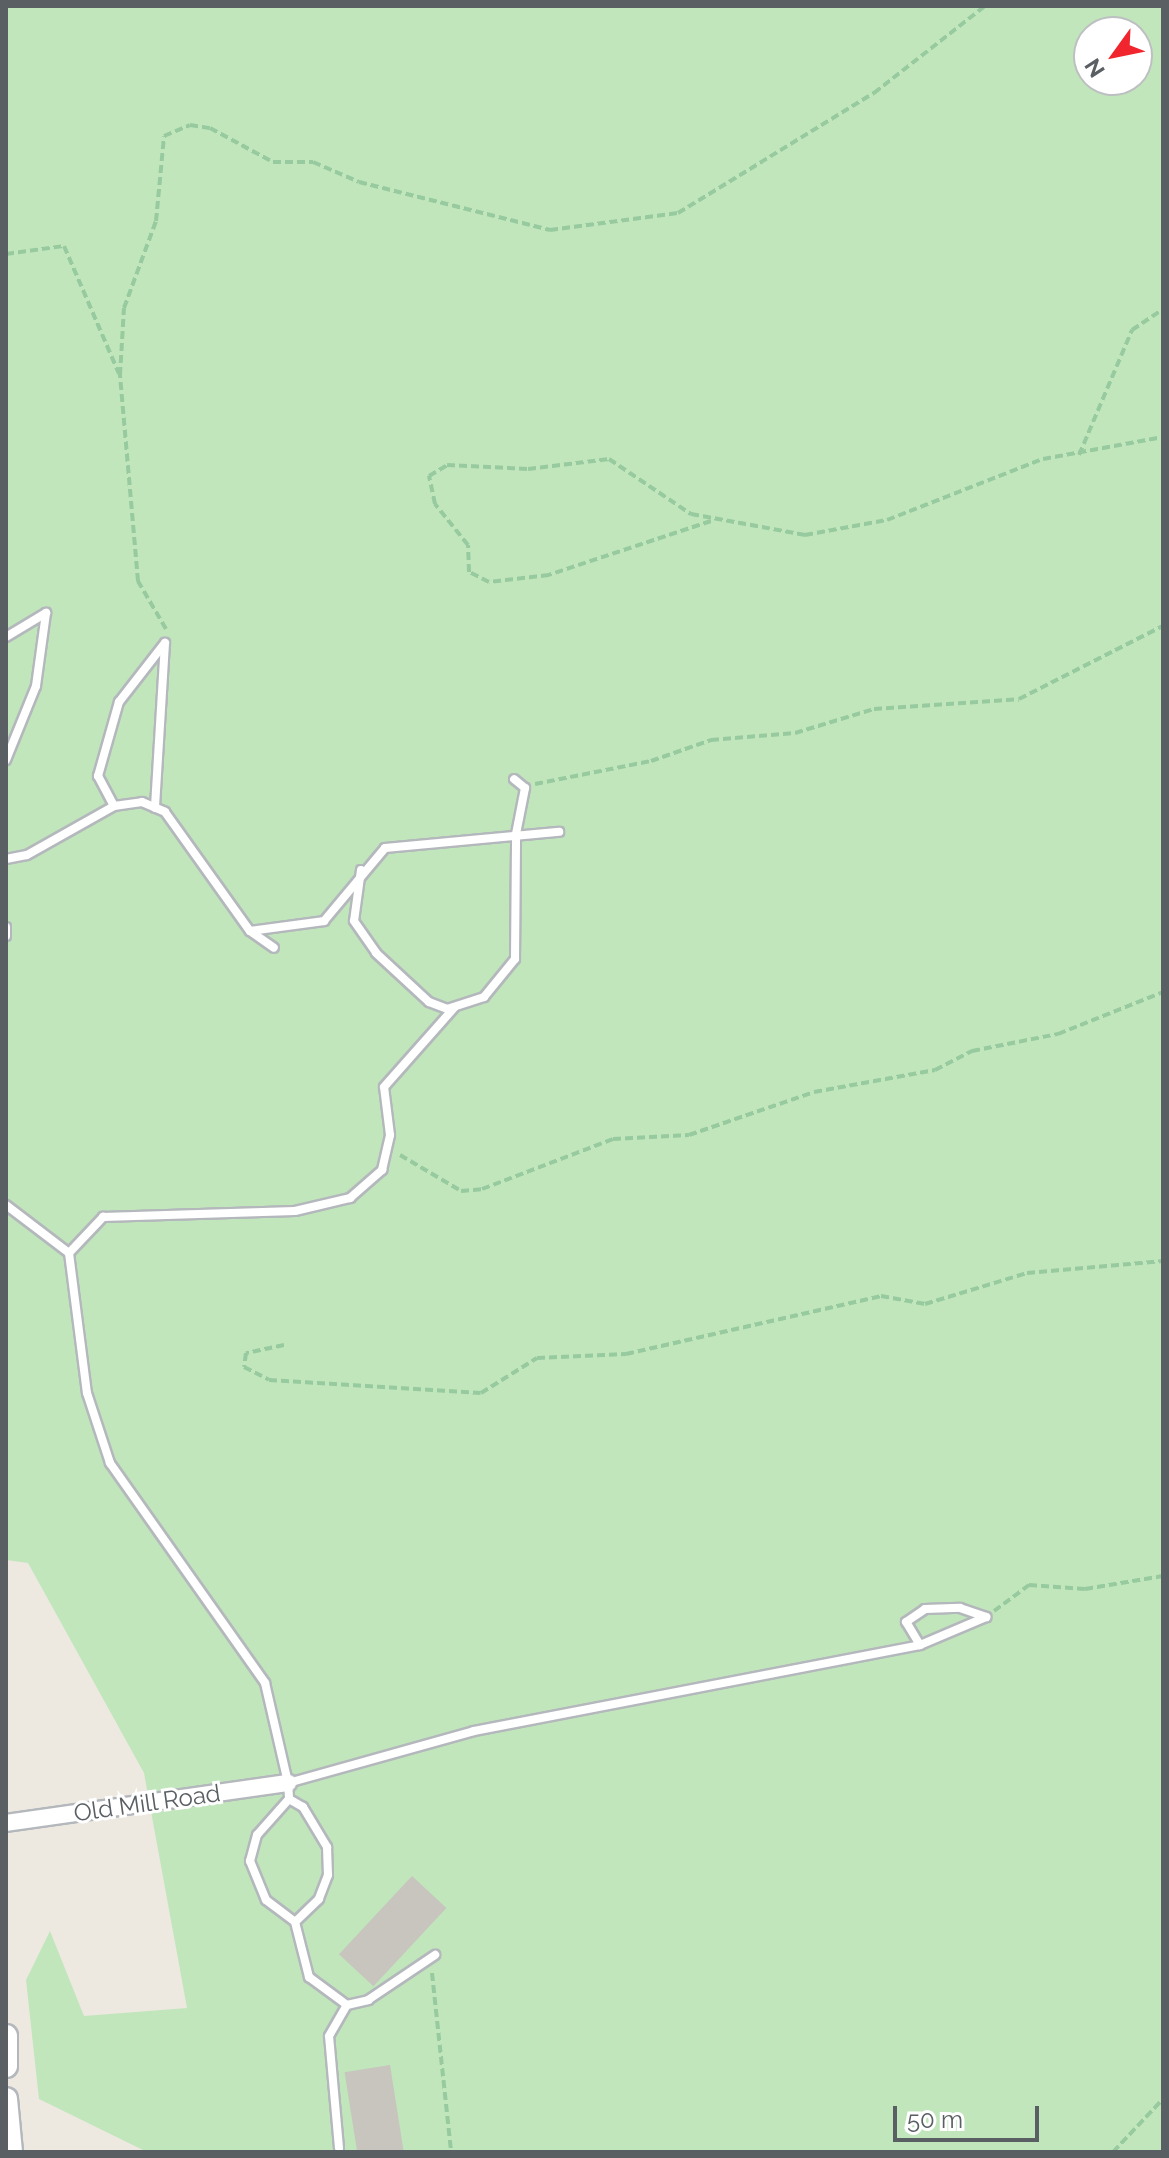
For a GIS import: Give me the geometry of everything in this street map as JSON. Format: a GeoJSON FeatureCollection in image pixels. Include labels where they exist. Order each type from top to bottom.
{"type":"FeatureCollection","features":[{"type":"Feature","properties":{"kind":"street","name":"Old Mill Road"},"geometry":{"type":"LineString","coordinates":[[6,1823],[288,1791]]}},
{"type":"Feature","properties":{"kind":"street"},"geometry":{"type":"LineString","coordinates":[[6,2036],[6,2066]]}},
{"type":"Feature","properties":{"kind":"street"},"geometry":{"type":"LineString","coordinates":[[6,2099],[11,2152]]}},
{"type":"Feature","properties":{"kind":"lane"},"geometry":{"type":"LineString","coordinates":[[6,637],[46,613],[36,686],[6,760]]}},
{"type":"Feature","properties":{"kind":"lane"},"geometry":{"type":"LineString","coordinates":[[114,806],[98,776],[119,702],[165,643],[155,808]]}},
{"type":"Feature","properties":{"kind":"lane"},"geometry":{"type":"LineString","coordinates":[[69,1253],[103,1217],[331,1206],[382,1170],[387,1148],[384,1087],[454,1008],[484,997],[515,959],[516,834],[525,788],[514,779]]}},
{"type":"Feature","properties":{"kind":"lane"},"geometry":{"type":"LineString","coordinates":[[6,859],[27,855],[114,806],[155,808],[188,839],[250,931],[274,948]]}},
{"type":"Feature","properties":{"kind":"lane"},"geometry":{"type":"LineString","coordinates":[[250,931],[324,921],[373,855],[412,841],[559,832]]}},
{"type":"Feature","properties":{"kind":"lane"},"geometry":{"type":"LineString","coordinates":[[361,870],[353,902],[361,936],[429,1002],[454,1008]]}},
{"type":"Feature","properties":{"kind":"lane"},"geometry":{"type":"LineString","coordinates":[[6,927],[6,936]]}},
{"type":"Feature","properties":{"kind":"lane"},"geometry":{"type":"LineString","coordinates":[[6,1205],[69,1253],[87,1393],[110,1463],[265,1683],[288,1791],[303,1807],[327,1847],[324,1887],[295,1922]]}},
{"type":"Feature","properties":{"kind":"lane"},"geometry":{"type":"LineString","coordinates":[[920,1645],[906,1622],[925,1609],[960,1608],[986,1617]]}},
{"type":"Feature","properties":{"kind":"lane"},"geometry":{"type":"LineString","coordinates":[[347,2005],[309,1977],[295,1922],[266,1900],[250,1861],[257,1835],[288,1791],[474,1731],[920,1645],[986,1617]]}},
{"type":"Feature","properties":{"kind":"lane"},"geometry":{"type":"LineString","coordinates":[[339,2148],[329,2036],[347,2005],[368,2000],[435,1955]]}},
{"type":"Feature","properties":{"kind":"path"},"geometry":{"type":"LineString","coordinates":[[168,632],[138,581],[120,375],[124,308],[156,221],[160,156],[173,130],[210,128],[273,162],[313,162],[359,182],[550,230],[584,228],[708,201],[874,93],[985,6]]}},
{"type":"Feature","properties":{"kind":"path"},"geometry":{"type":"LineString","coordinates":[[6,254],[64,246],[104,354],[120,375]]}},
{"type":"Feature","properties":{"kind":"path"},"geometry":{"type":"LineString","coordinates":[[1079,455],[1132,330],[1163,309]]}},
{"type":"Feature","properties":{"kind":"path"},"geometry":{"type":"LineString","coordinates":[[711,521],[549,575],[489,582],[469,572],[468,545],[435,504],[429,476],[447,465],[528,469],[609,459],[711,521],[805,535],[858,528],[1043,459],[1079,455],[1163,437]]}},
{"type":"Feature","properties":{"kind":"path"},"geometry":{"type":"LineString","coordinates":[[525,788],[711,740],[795,733],[874,709],[1019,699],[1163,626]]}},
{"type":"Feature","properties":{"kind":"path"},"geometry":{"type":"LineString","coordinates":[[387,1148],[461,1191],[482,1189],[613,1139],[689,1135],[814,1092],[935,1070],[972,1051],[1058,1034],[1163,992]]}},
{"type":"Feature","properties":{"kind":"path"},"geometry":{"type":"LineString","coordinates":[[284,1345],[246,1353],[244,1367],[269,1380],[481,1393],[537,1358],[626,1354],[881,1296],[925,1304],[1027,1273],[1163,1261]]}},
{"type":"Feature","properties":{"kind":"path"},"geometry":{"type":"LineString","coordinates":[[986,1617],[1029,1585],[1085,1589],[1163,1576]]}},
{"type":"Feature","properties":{"kind":"path"},"geometry":{"type":"LineString","coordinates":[[435,1955],[430,1982],[451,2152]]}},
{"type":"Feature","properties":{"kind":"path"},"geometry":{"type":"LineString","coordinates":[[1113,2152],[1163,2099]]}},
{"type":"Feature","properties":{"kind":"green space"},"geometry":{"type":"Polygon","coordinates":[[[6,6],[1163,6],[1163,2152],[147,2152],[39,2099],[26,1980],[50,1931],[84,2016],[187,2008],[144,1773],[28,1563],[6,1560],[6,6]]]}},
{"type":"Feature","properties":{"kind":"building"},"geometry":{"type":"Polygon","coordinates":[[[412,1876],[446,1908],[373,1986],[339,1954],[412,1876]]]}},
{"type":"Feature","properties":{"kind":"building"},"geometry":{"type":"Polygon","coordinates":[[[390,2065],[404,2152],[357,2152],[345,2072],[390,2065]]]}}]}
